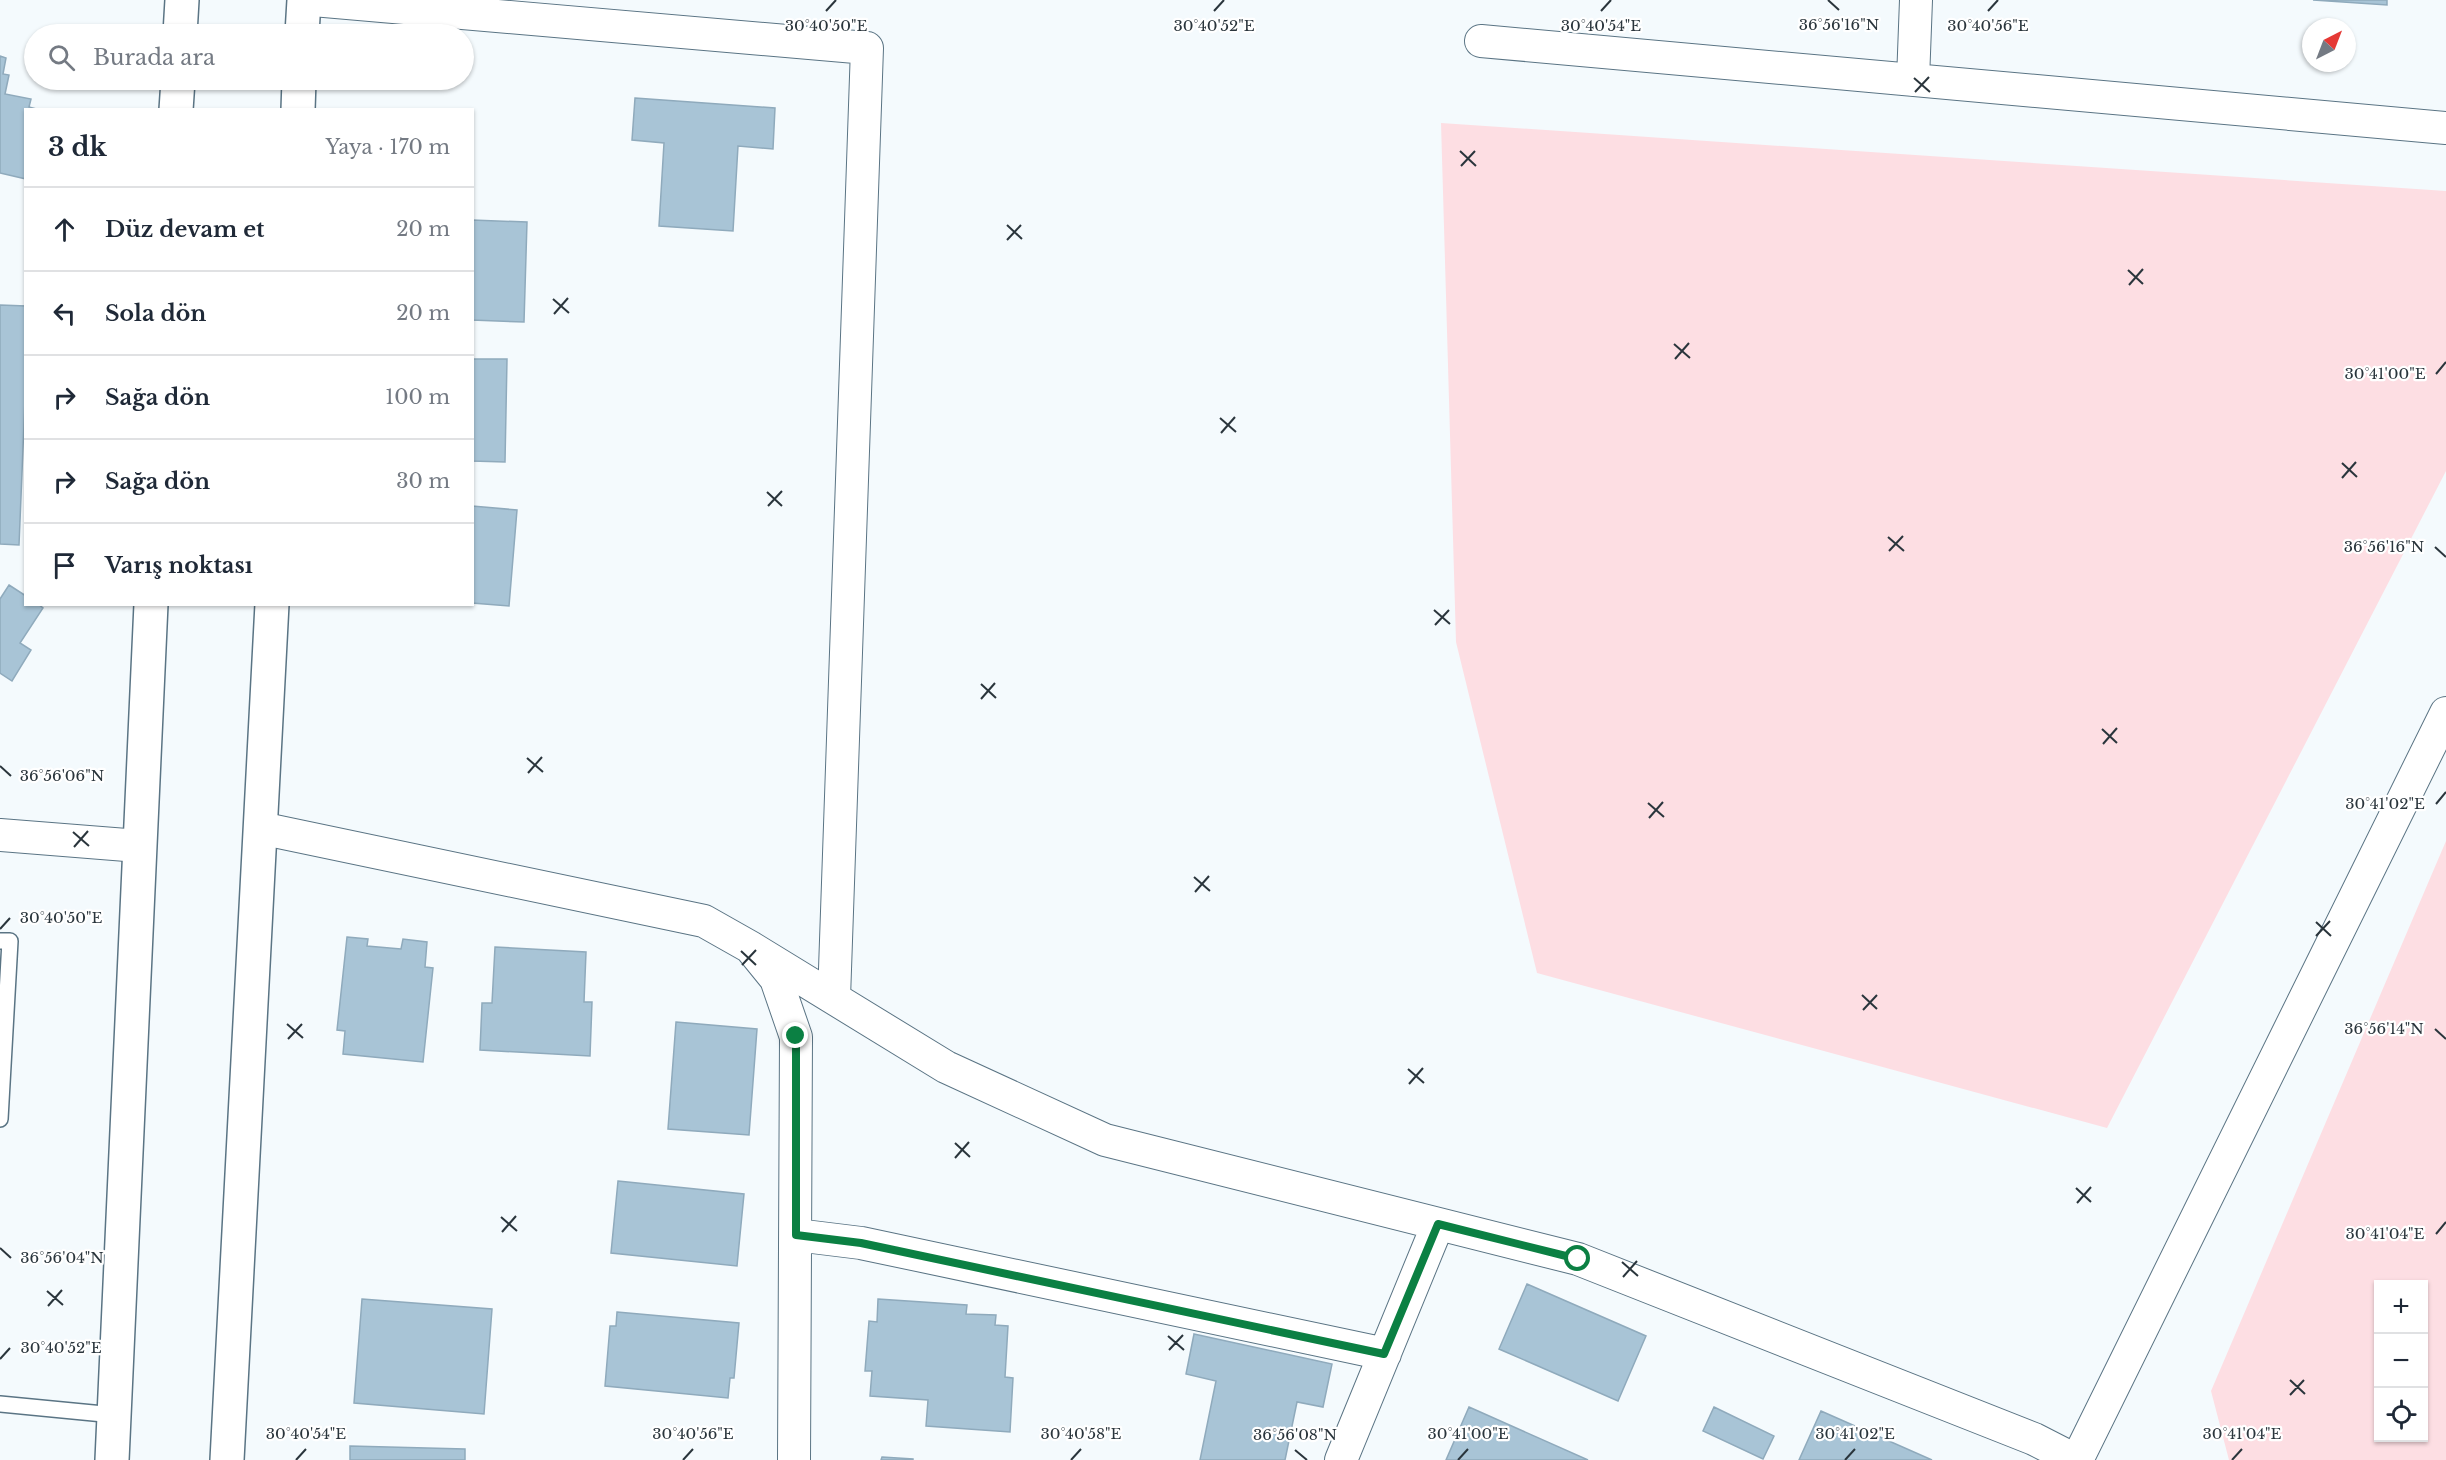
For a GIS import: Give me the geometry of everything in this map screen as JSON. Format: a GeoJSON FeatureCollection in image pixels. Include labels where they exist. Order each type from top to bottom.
{"type":"FeatureCollection","features":[{"type":"Feature","properties":{"kind":"main road"},"geometry":{"type":"LineString","coordinates":[[181,24],[182,0]]}},
{"type":"Feature","properties":{"kind":"main road"},"geometry":{"type":"LineString","coordinates":[[303,24],[304,0]]}},
{"type":"Feature","properties":{"kind":"main road"},"geometry":{"type":"LineString","coordinates":[[176,108],[177,90]]}},
{"type":"Feature","properties":{"kind":"main road"},"geometry":{"type":"LineString","coordinates":[[298,108],[299,90]]}},
{"type":"Feature","properties":{"kind":"main road"},"geometry":{"type":"LineString","coordinates":[[112,1460],[151,606]]}},
{"type":"Feature","properties":{"kind":"main road"},"geometry":{"type":"LineString","coordinates":[[227,1460],[272,606]]}},
{"type":"Feature","properties":{"kind":"street"},"geometry":{"type":"LineString","coordinates":[[313,0],[867,48],[834,998]]}},
{"type":"Feature","properties":{"kind":"street"},"geometry":{"type":"LineString","coordinates":[[1913,80],[1916,0]]}},
{"type":"Feature","properties":{"kind":"street"},"geometry":{"type":"LineString","coordinates":[[1481,41],[2446,128]]}},
{"type":"Feature","properties":{"kind":"street"},"geometry":{"type":"LineString","coordinates":[[260,828],[704,921],[946,1067],[1105,1140],[1578,1259],[2034,1438],[2076,1460],[2446,713]]}},
{"type":"Feature","properties":{"kind":"street"},"geometry":{"type":"LineString","coordinates":[[0,835],[139,846]]}},
{"type":"Feature","properties":{"kind":"street"},"geometry":{"type":"LineString","coordinates":[[750,947],[776,979],[796,1036],[794,1460]]}},
{"type":"Feature","properties":{"kind":"street"},"geometry":{"type":"LineString","coordinates":[[1341,1460],[1438,1224]]}},
{"type":"Feature","properties":{"kind":"street"},"geometry":{"type":"LineString","coordinates":[[796,1235],[861,1243],[1384,1354]]}},
{"type":"Feature","properties":{"kind":"lane"},"geometry":{"type":"LineString","coordinates":[[0,941],[10,941],[0,1119]]}},
{"type":"Feature","properties":{"kind":"lane"},"geometry":{"type":"LineString","coordinates":[[0,1404],[114,1415]]}},
{"type":"Feature","properties":{"kind":"shaded area"},"geometry":{"type":"Polygon","coordinates":[[[1441,123],[2446,191],[2446,471],[2107,1128],[1537,973],[1456,642],[1441,123]]]}},
{"type":"Feature","properties":{"kind":"shaded area"},"geometry":{"type":"Polygon","coordinates":[[[2446,841],[2446,1460],[2229,1460],[2211,1391],[2446,841]]]}},
{"type":"Feature","properties":{"kind":"building"},"geometry":{"type":"Polygon","coordinates":[[[2313,0],[2387,0],[2387,5],[2313,0]]]}},
{"type":"Feature","properties":{"kind":"building"},"geometry":{"type":"Polygon","coordinates":[[[0,56],[6,58],[3,74],[9,75],[5,94],[31,99],[29,107],[33,108],[24,108],[24,179],[0,173],[0,56]]]}},
{"type":"Feature","properties":{"kind":"building"},"geometry":{"type":"Polygon","coordinates":[[[635,98],[775,108],[773,149],[738,146],[733,231],[659,226],[664,143],[632,140],[635,98]]]}},
{"type":"Feature","properties":{"kind":"building"},"geometry":{"type":"Polygon","coordinates":[[[474,220],[527,222],[524,322],[474,320],[474,220]]]}},
{"type":"Feature","properties":{"kind":"building"},"geometry":{"type":"Polygon","coordinates":[[[0,305],[24,306],[24,424],[19,545],[0,544],[0,305]]]}},
{"type":"Feature","properties":{"kind":"building"},"geometry":{"type":"Polygon","coordinates":[[[474,359],[507,359],[505,462],[474,461],[474,359]]]}},
{"type":"Feature","properties":{"kind":"building"},"geometry":{"type":"Polygon","coordinates":[[[474,506],[517,510],[509,606],[474,603],[474,506]]]}},
{"type":"Feature","properties":{"kind":"building"},"geometry":{"type":"Polygon","coordinates":[[[9,585],[24,595],[24,606],[43,608],[20,643],[31,650],[12,681],[0,673],[0,599],[9,585]]]}},
{"type":"Feature","properties":{"kind":"building"},"geometry":{"type":"Polygon","coordinates":[[[347,937],[368,939],[367,946],[401,949],[403,939],[427,942],[425,967],[433,968],[423,1062],[343,1054],[345,1031],[337,1030],[347,937]]]}},
{"type":"Feature","properties":{"kind":"building"},"geometry":{"type":"Polygon","coordinates":[[[495,947],[586,952],[584,1002],[592,1002],[590,1056],[480,1050],[482,1003],[492,1003],[495,947]]]}},
{"type":"Feature","properties":{"kind":"building"},"geometry":{"type":"Polygon","coordinates":[[[676,1022],[757,1029],[749,1135],[668,1129],[676,1022]]]}},
{"type":"Feature","properties":{"kind":"building"},"geometry":{"type":"Polygon","coordinates":[[[618,1181],[744,1194],[737,1266],[611,1253],[618,1181]]]}},
{"type":"Feature","properties":{"kind":"building"},"geometry":{"type":"Polygon","coordinates":[[[1527,1284],[1646,1336],[1618,1401],[1499,1349],[1527,1284]]]}},
{"type":"Feature","properties":{"kind":"building"},"geometry":{"type":"Polygon","coordinates":[[[362,1299],[492,1309],[484,1414],[354,1403],[362,1299]]]}},
{"type":"Feature","properties":{"kind":"building"},"geometry":{"type":"Polygon","coordinates":[[[878,1299],[967,1305],[966,1314],[996,1315],[995,1325],[1008,1326],[1005,1377],[1013,1378],[1010,1432],[926,1426],[928,1400],[870,1396],[872,1371],[865,1371],[869,1321],[877,1322],[878,1299]]]}},
{"type":"Feature","properties":{"kind":"building"},"geometry":{"type":"Polygon","coordinates":[[[617,1312],[739,1323],[734,1378],[730,1378],[728,1398],[605,1386],[610,1326],[616,1326],[617,1312]]]}},
{"type":"Feature","properties":{"kind":"building"},"geometry":{"type":"Polygon","coordinates":[[[1194,1334],[1332,1364],[1323,1407],[1297,1402],[1285,1460],[1200,1460],[1216,1381],[1186,1374],[1194,1334]]]}},
{"type":"Feature","properties":{"kind":"building"},"geometry":{"type":"Polygon","coordinates":[[[1469,1407],[1588,1460],[1446,1460],[1469,1407]]]}},
{"type":"Feature","properties":{"kind":"building"},"geometry":{"type":"Polygon","coordinates":[[[1714,1407],[1774,1436],[1763,1459],[1703,1431],[1714,1407]]]}},
{"type":"Feature","properties":{"kind":"building"},"geometry":{"type":"Polygon","coordinates":[[[1821,1411],[1932,1460],[1799,1460],[1821,1411]]]}},
{"type":"Feature","properties":{"kind":"building"},"geometry":{"type":"Polygon","coordinates":[[[350,1446],[465,1449],[465,1460],[350,1460],[350,1446]]]}},
{"type":"Feature","properties":{"kind":"building"},"geometry":{"type":"Polygon","coordinates":[[[882,1457],[913,1459],[913,1460],[881,1460],[882,1457]]]}},
{"type":"Feature","properties":{"kind":"route"},"geometry":{"type":"LineString","coordinates":[[796,1036],[796,1235],[861,1243],[1384,1354],[1438,1224],[1578,1259]]}}]}
